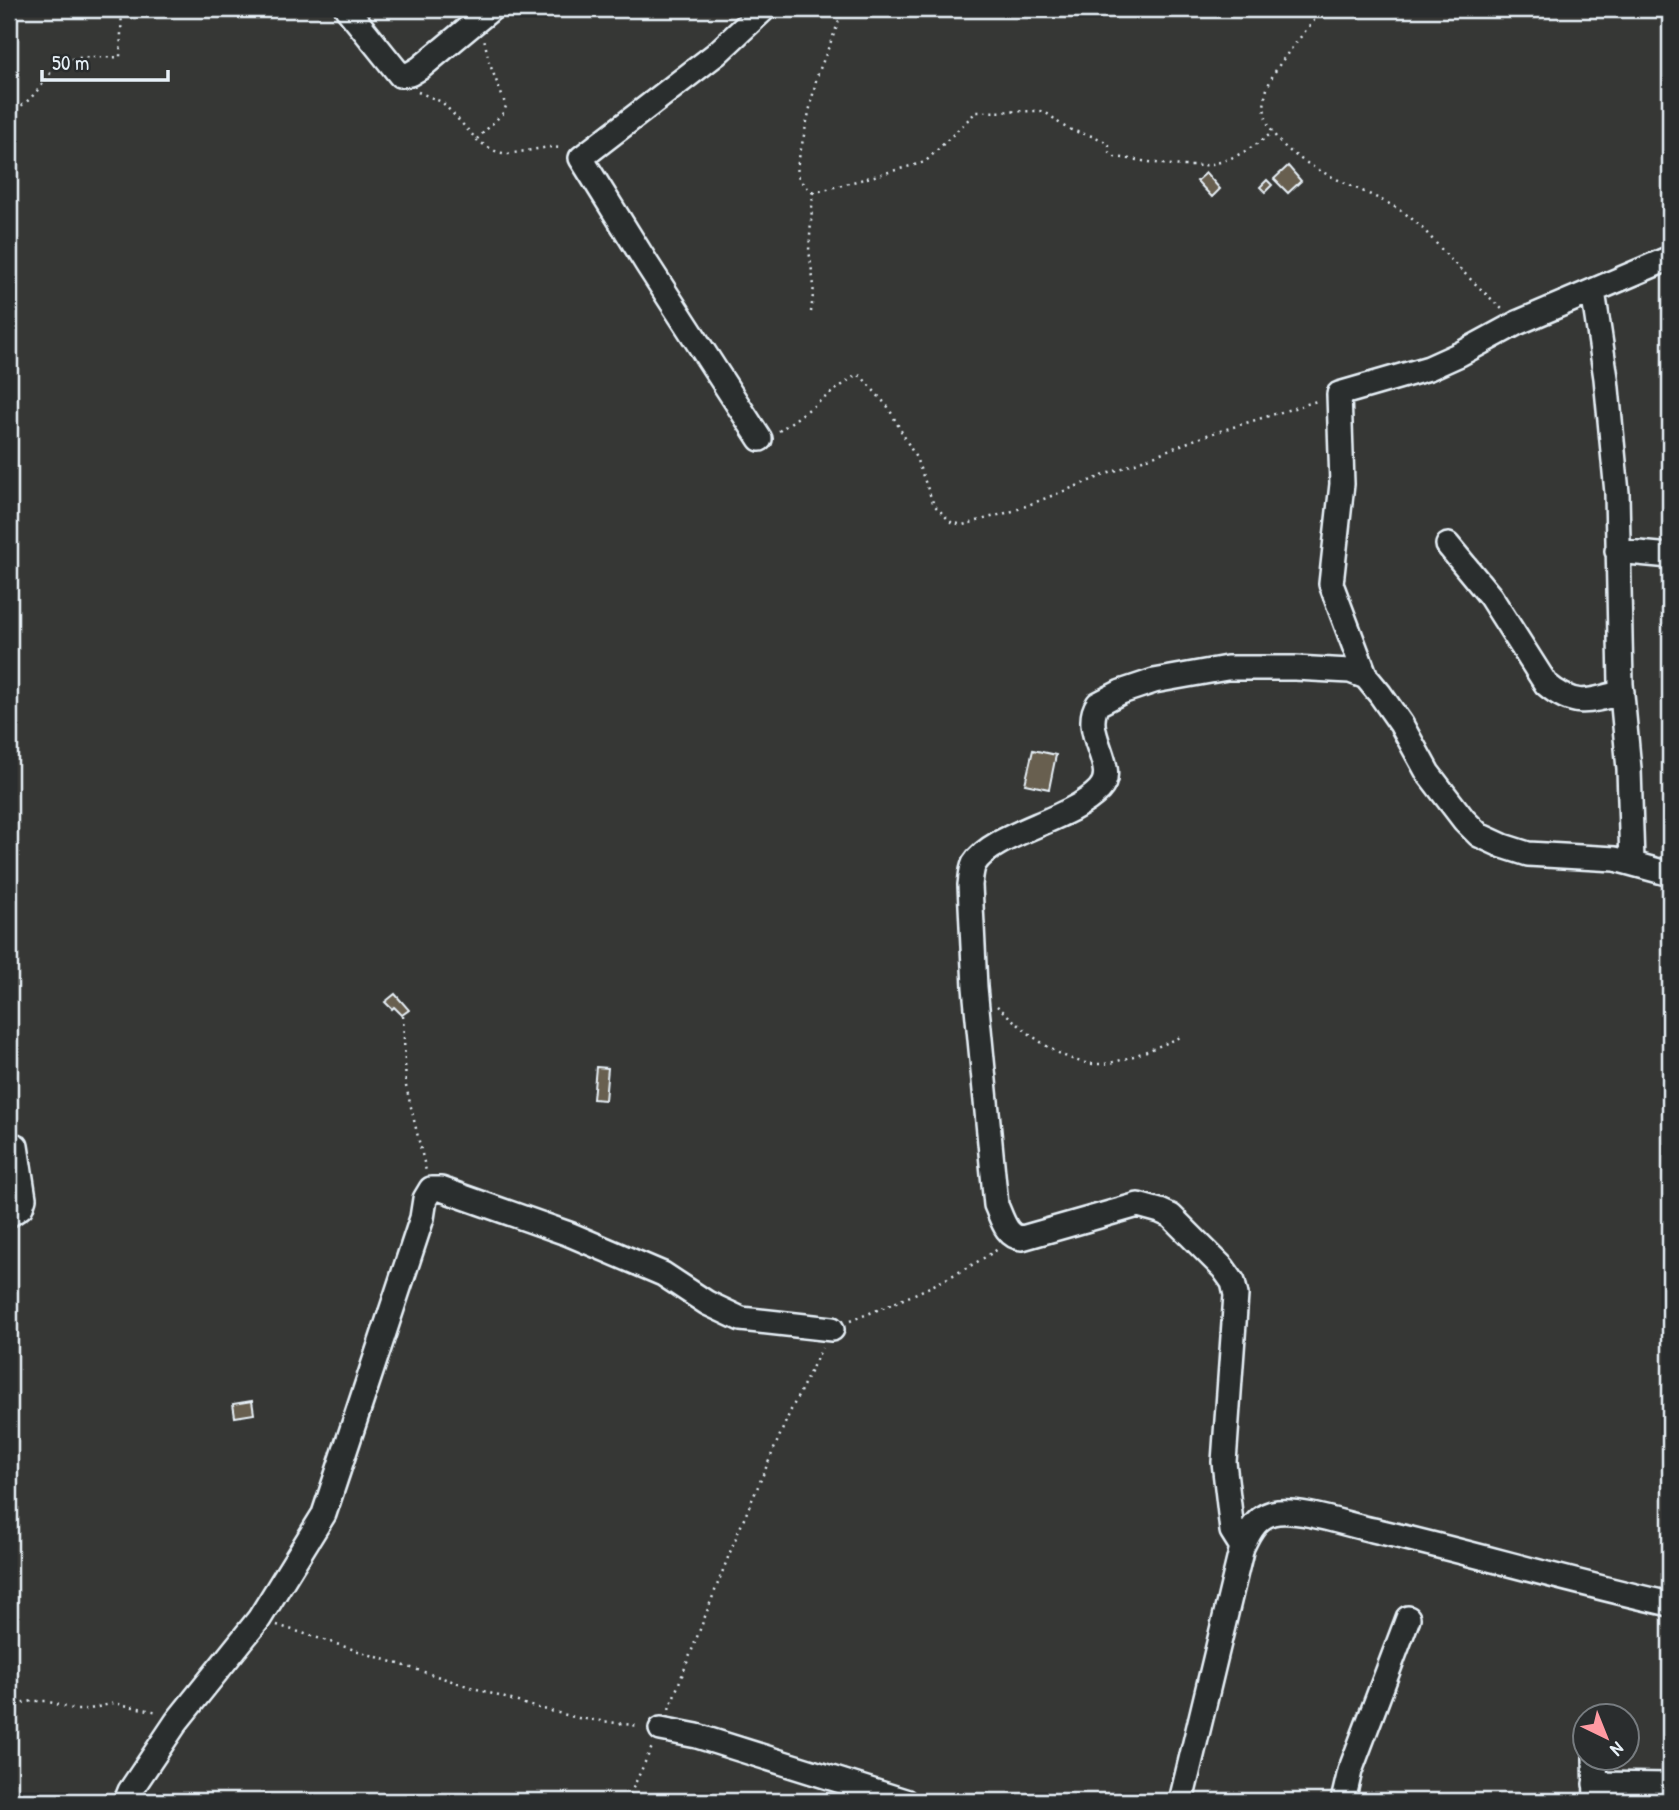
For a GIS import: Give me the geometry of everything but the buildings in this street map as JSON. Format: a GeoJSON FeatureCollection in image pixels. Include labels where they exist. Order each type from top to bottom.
{"type":"FeatureCollection","features":[{"type":"Feature","properties":{"kind":"street"},"geometry":{"type":"LineString","coordinates":[[347,9],[400,75],[410,74],[420,68],[485,13]]}},
{"type":"Feature","properties":{"kind":"street"},"geometry":{"type":"LineString","coordinates":[[760,439],[581,158],[716,54],[764,9]]}},
{"type":"Feature","properties":{"kind":"street"},"geometry":{"type":"LineString","coordinates":[[1670,258],[1517,323],[1429,368],[1339,394],[1342,484],[1331,584],[1366,677],[1401,724],[1428,772],[1464,820],[1479,835],[1528,854],[1632,862],[1670,874]]}},
{"type":"Feature","properties":{"kind":"street"},"geometry":{"type":"LineString","coordinates":[[1593,291],[1599,317],[1617,493],[1622,692],[1629,769],[1632,862]]}},
{"type":"Feature","properties":{"kind":"street"},"geometry":{"type":"LineString","coordinates":[[1448,545],[1490,596],[1546,684],[1571,701],[1591,701],[1622,692]]}},
{"type":"Feature","properties":{"kind":"street"},"geometry":{"type":"LineString","coordinates":[[1618,551],[1670,555]]}},
{"type":"Feature","properties":{"kind":"street"},"geometry":{"type":"LineString","coordinates":[[1242,1547],[1232,1531],[1224,1462],[1236,1296],[1233,1282],[1223,1268],[1171,1216],[1160,1211],[1138,1205],[1023,1238],[1009,1233],[996,1205],[975,987],[972,870],[981,856],[990,850],[1084,803],[1103,786],[1106,769],[1092,726],[1092,717],[1098,704],[1121,692],[1154,681],[1227,668],[1336,670],[1350,671],[1366,677]]}},
{"type":"Feature","properties":{"kind":"street"},"geometry":{"type":"LineString","coordinates":[[9,1216],[21,1207],[24,1198],[16,1146]]}},
{"type":"Feature","properties":{"kind":"street"},"geometry":{"type":"LineString","coordinates":[[126,1801],[177,1721],[258,1619],[324,1514],[422,1218],[425,1199],[431,1189],[441,1189],[580,1239],[663,1274],[707,1303],[741,1319],[832,1329]]}},
{"type":"Feature","properties":{"kind":"street"},"geometry":{"type":"LineString","coordinates":[[1181,1801],[1242,1547],[1248,1534],[1262,1517],[1276,1512],[1289,1512],[1670,1604]]}},
{"type":"Feature","properties":{"kind":"street"},"geometry":{"type":"LineString","coordinates":[[1343,1801],[1350,1771],[1408,1618]]}},
{"type":"Feature","properties":{"kind":"street"},"geometry":{"type":"LineString","coordinates":[[661,1729],[696,1737],[905,1801]]}},
{"type":"Feature","properties":{"kind":"street"},"geometry":{"type":"LineString","coordinates":[[1595,1772],[1596,1793],[1670,1785]]}},
{"type":"Feature","properties":{"kind":"path"},"geometry":{"type":"LineString","coordinates":[[9,112],[23,106],[54,68],[64,62],[120,57],[122,9]]}},
{"type":"Feature","properties":{"kind":"path"},"geometry":{"type":"LineString","coordinates":[[814,193],[797,175],[797,167],[817,76],[844,9]]}},
{"type":"Feature","properties":{"kind":"path"},"geometry":{"type":"LineString","coordinates":[[1323,9],[1272,77],[1264,103],[1266,121],[1292,152],[1327,175],[1403,212],[1517,323]]}},
{"type":"Feature","properties":{"kind":"path"},"geometry":{"type":"LineString","coordinates":[[477,139],[504,112],[506,106],[489,62],[485,13]]}},
{"type":"Feature","properties":{"kind":"path"},"geometry":{"type":"LineString","coordinates":[[400,75],[405,84],[442,102],[487,148],[503,154],[549,146],[564,148],[581,158]]}},
{"type":"Feature","properties":{"kind":"path"},"geometry":{"type":"LineString","coordinates":[[814,193],[925,162],[971,115],[982,110],[1041,111],[1050,114],[1069,129],[1102,140],[1109,145],[1110,153],[1115,157],[1188,168],[1214,165],[1260,143],[1273,132]]}},
{"type":"Feature","properties":{"kind":"path"},"geometry":{"type":"LineString","coordinates":[[811,312],[814,286],[809,250],[814,193]]}},
{"type":"Feature","properties":{"kind":"path"},"geometry":{"type":"LineString","coordinates":[[760,439],[768,438],[856,375],[861,376],[888,407],[916,458],[934,505],[951,522],[963,525],[1013,511],[1204,436],[1339,394]]}},
{"type":"Feature","properties":{"kind":"path"},"geometry":{"type":"LineString","coordinates":[[975,987],[1026,1029],[1062,1055],[1076,1061],[1113,1063],[1181,1037]]}},
{"type":"Feature","properties":{"kind":"path"},"geometry":{"type":"LineString","coordinates":[[403,1016],[406,1086],[431,1189]]}},
{"type":"Feature","properties":{"kind":"path"},"geometry":{"type":"LineString","coordinates":[[627,1801],[661,1729],[734,1542],[790,1412],[832,1329],[906,1298],[979,1261],[1015,1237]]}},
{"type":"Feature","properties":{"kind":"path"},"geometry":{"type":"LineString","coordinates":[[258,1619],[527,1705],[578,1718],[661,1729]]}},
{"type":"Feature","properties":{"kind":"path"},"geometry":{"type":"LineString","coordinates":[[9,1706],[46,1701],[76,1710],[114,1703],[153,1710],[177,1721]]}}]}
